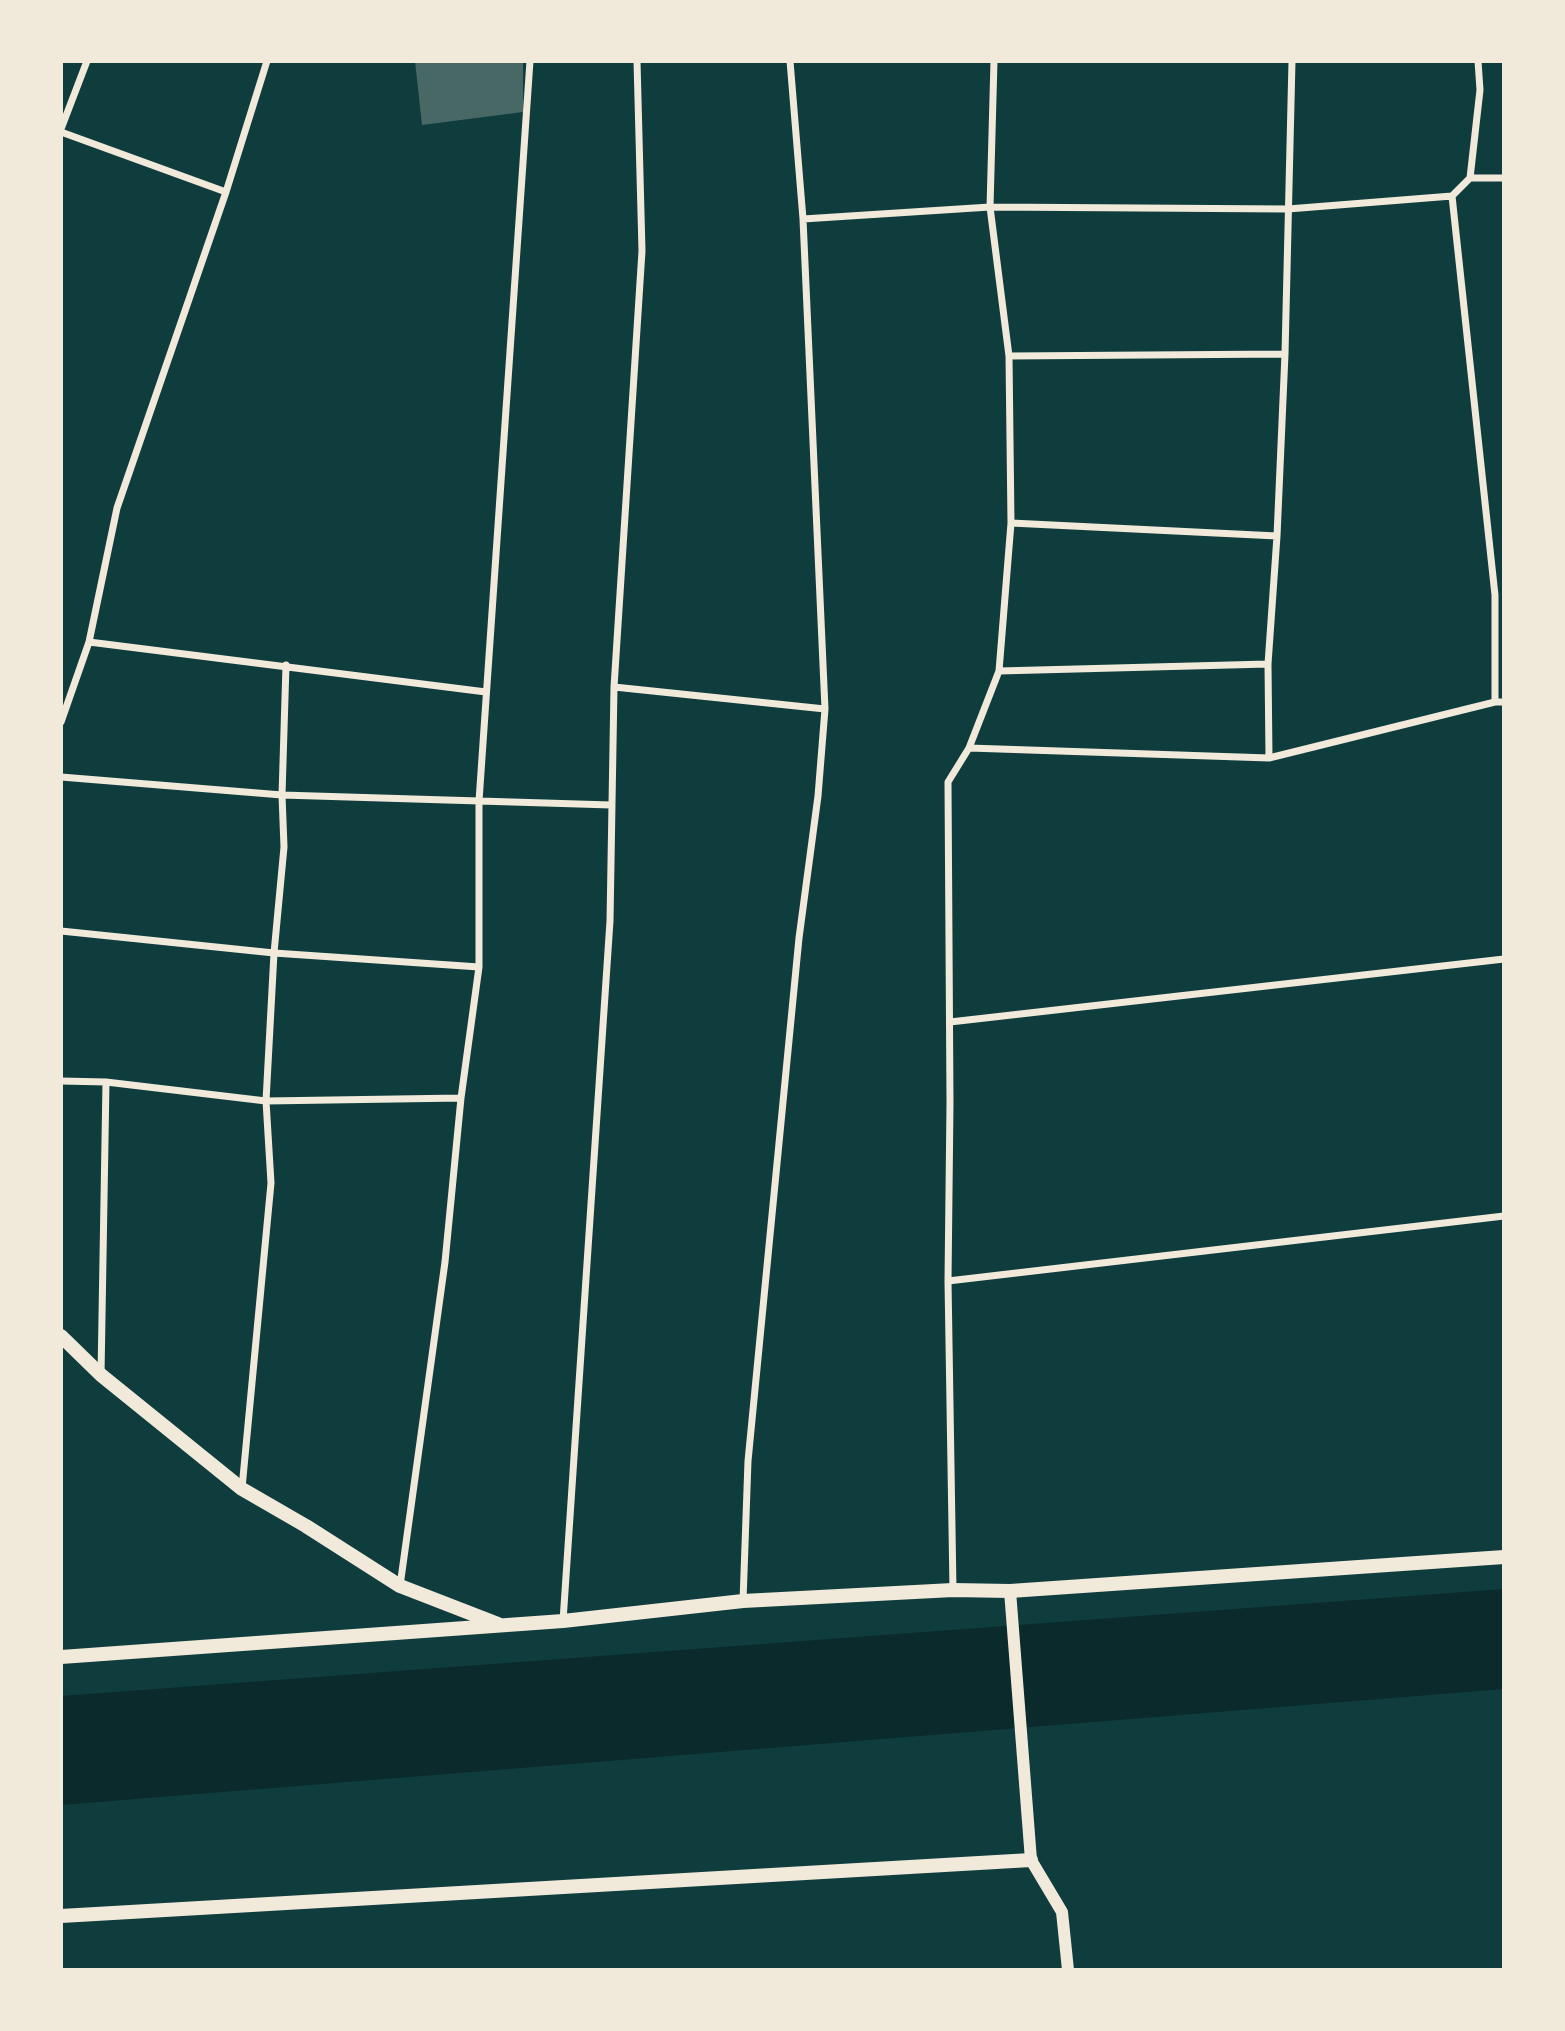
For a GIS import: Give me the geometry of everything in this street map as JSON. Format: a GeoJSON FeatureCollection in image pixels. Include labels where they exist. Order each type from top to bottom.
{"type":"FeatureCollection","features":[{"type":"Feature","properties":{"kind":"main road"},"geometry":{"type":"LineString","coordinates":[[61,1336],[101,1375],[242,1489],[400,1586],[502,1626]]}},
{"type":"Feature","properties":{"kind":"main road"},"geometry":{"type":"LineString","coordinates":[[61,1657],[563,1621],[743,1601],[953,1590],[1010,1591],[1504,1557]]}},
{"type":"Feature","properties":{"kind":"main road"},"geometry":{"type":"LineString","coordinates":[[61,1916],[1031,1860]]}},
{"type":"Feature","properties":{"kind":"street"},"geometry":{"type":"LineString","coordinates":[[86,61],[61,130],[226,192]]}},
{"type":"Feature","properties":{"kind":"street"},"geometry":{"type":"LineString","coordinates":[[61,723],[89,642],[117,508],[226,192],[267,61]]}},
{"type":"Feature","properties":{"kind":"street"},"geometry":{"type":"LineString","coordinates":[[400,1586],[445,1262],[461,1098],[479,967],[479,801],[530,61]]}},
{"type":"Feature","properties":{"kind":"street"},"geometry":{"type":"LineString","coordinates":[[563,1621],[610,921],[614,687],[642,251],[637,61]]}},
{"type":"Feature","properties":{"kind":"street"},"geometry":{"type":"LineString","coordinates":[[743,1601],[748,1461],[799,938],[818,796],[825,709],[803,219],[790,61]]}},
{"type":"Feature","properties":{"kind":"street"},"geometry":{"type":"LineString","coordinates":[[953,1590],[948,1281],[948,782],[969,748],[999,671],[1011,523],[1009,356],[990,207],[995,61]]}},
{"type":"Feature","properties":{"kind":"street"},"geometry":{"type":"LineString","coordinates":[[1269,758],[1268,664],[1278,536],[1292,61]]}},
{"type":"Feature","properties":{"kind":"street"},"geometry":{"type":"LineString","coordinates":[[1471,178],[1480,90],[1478,61]]}},
{"type":"Feature","properties":{"kind":"street"},"geometry":{"type":"LineString","coordinates":[[803,219],[990,207],[1288,209],[1452,195],[1471,178],[1504,178]]}},
{"type":"Feature","properties":{"kind":"street"},"geometry":{"type":"LineString","coordinates":[[969,748],[1269,758],[1499,702],[1495,595],[1452,195]]}},
{"type":"Feature","properties":{"kind":"street"},"geometry":{"type":"LineString","coordinates":[[1009,356],[1285,355]]}},
{"type":"Feature","properties":{"kind":"street"},"geometry":{"type":"LineString","coordinates":[[1011,523],[1278,536]]}},
{"type":"Feature","properties":{"kind":"street"},"geometry":{"type":"LineString","coordinates":[[1495,595],[1504,595]]}},
{"type":"Feature","properties":{"kind":"street"},"geometry":{"type":"LineString","coordinates":[[89,642],[486,692]]}},
{"type":"Feature","properties":{"kind":"street"},"geometry":{"type":"LineString","coordinates":[[999,671],[1268,664]]}},
{"type":"Feature","properties":{"kind":"street"},"geometry":{"type":"LineString","coordinates":[[242,1489],[271,1183],[266,1101],[274,953],[284,847],[282,795],[286,665]]}},
{"type":"Feature","properties":{"kind":"street"},"geometry":{"type":"LineString","coordinates":[[614,687],[825,709]]}},
{"type":"Feature","properties":{"kind":"street"},"geometry":{"type":"LineString","coordinates":[[61,777],[282,795],[611,805]]}},
{"type":"Feature","properties":{"kind":"street"},"geometry":{"type":"LineString","coordinates":[[61,931],[274,953],[479,967]]}},
{"type":"Feature","properties":{"kind":"street"},"geometry":{"type":"LineString","coordinates":[[950,1022],[1504,959]]}},
{"type":"Feature","properties":{"kind":"street"},"geometry":{"type":"LineString","coordinates":[[61,1081],[106,1082],[266,1101],[461,1098]]}},
{"type":"Feature","properties":{"kind":"street"},"geometry":{"type":"LineString","coordinates":[[101,1375],[106,1082]]}},
{"type":"Feature","properties":{"kind":"street"},"geometry":{"type":"LineString","coordinates":[[948,1281],[1504,1216]]}},
{"type":"Feature","properties":{"kind":"street"},"geometry":{"type":"LineString","coordinates":[[1010,1591],[1031,1860],[1062,1912],[1068,1970]]}},
{"type":"Feature","properties":{"kind":"water"},"geometry":{"type":"Polygon","coordinates":[[[1504,1589],[1504,1689],[61,1805],[61,1696],[1504,1589]]]}},
{"type":"Feature","properties":{"kind":"building"},"geometry":{"type":"Polygon","coordinates":[[[415,61],[523,61],[523,112],[422,125],[415,61]]]}}]}
